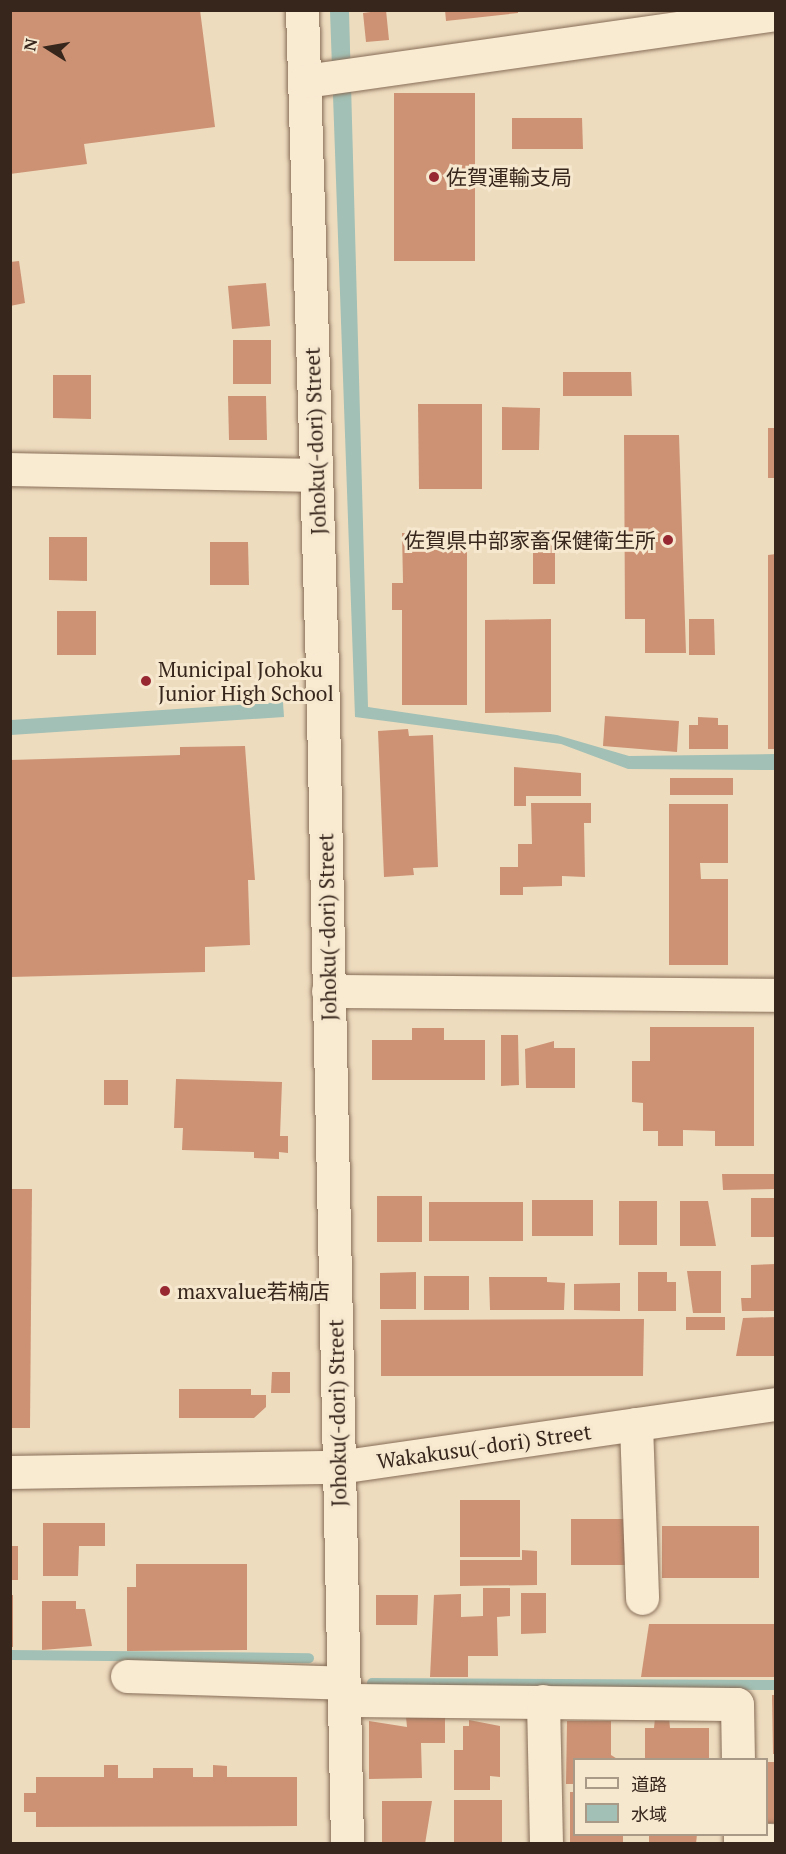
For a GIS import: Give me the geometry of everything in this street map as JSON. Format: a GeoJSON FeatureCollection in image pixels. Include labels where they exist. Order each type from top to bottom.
{"type":"FeatureCollection","features":[{"type":"Feature","properties":{"kind":"street","name":"Johoku(-dori) Street"},"geometry":{"type":"LineString","coordinates":[[302,10],[316,79],[316,475],[347,1844]]}},
{"type":"Feature","properties":{"kind":"street"},"geometry":{"type":"LineString","coordinates":[[316,79],[776,14]]}},
{"type":"Feature","properties":{"kind":"street"},"geometry":{"type":"LineString","coordinates":[[10,469],[316,475]]}},
{"type":"Feature","properties":{"kind":"street"},"geometry":{"type":"LineString","coordinates":[[328,991],[776,995]]}},
{"type":"Feature","properties":{"kind":"street","name":"Wakakusu(-dori) Street"},"geometry":{"type":"LineString","coordinates":[[10,1472],[338,1467],[776,1404]]}},
{"type":"Feature","properties":{"kind":"street"},"geometry":{"type":"LineString","coordinates":[[636,1424],[642,1598]]}},
{"type":"Feature","properties":{"kind":"street"},"geometry":{"type":"LineString","coordinates":[[127,1676],[344,1691],[543,1701],[737,1704],[738,1758]]}},
{"type":"Feature","properties":{"kind":"street"},"geometry":{"type":"LineString","coordinates":[[543,1701],[546,1844]]}},
{"type":"Feature","properties":{"kind":"street"},"geometry":{"type":"LineString","coordinates":[[740,1836],[740,1839],[776,1840]]}},
{"type":"Feature","properties":{"kind":"water"},"geometry":{"type":"Polygon","coordinates":[[[330,11],[349,11],[368,707],[557,735],[629,756],[775,754],[775,770],[628,769],[561,744],[355,717],[330,11]]]}},
{"type":"Feature","properties":{"kind":"water"},"geometry":{"type":"Polygon","coordinates":[[[283,702],[284,717],[11,735],[11,720],[283,702]]]}},
{"type":"Feature","properties":{"kind":"building"},"geometry":{"type":"Polygon","coordinates":[[[10,10],[200,10],[215,127],[84,144],[87,164],[10,174],[10,10]]]}},
{"type":"Feature","properties":{"kind":"building"},"geometry":{"type":"Polygon","coordinates":[[[386,10],[389,40],[366,42],[363,13],[386,10]]]}},
{"type":"Feature","properties":{"kind":"building"},"geometry":{"type":"Polygon","coordinates":[[[445,10],[518,10],[518,13],[446,21],[445,10]]]}},
{"type":"Feature","properties":{"kind":"building"},"geometry":{"type":"Polygon","coordinates":[[[394,93],[475,93],[475,261],[394,261],[394,93]]]}},
{"type":"Feature","properties":{"kind":"building"},"geometry":{"type":"Polygon","coordinates":[[[512,118],[582,118],[583,149],[512,149],[512,118]]]}},
{"type":"Feature","properties":{"kind":"building"},"geometry":{"type":"Polygon","coordinates":[[[19,261],[25,303],[10,306],[10,262],[19,261]]]}},
{"type":"Feature","properties":{"kind":"building"},"geometry":{"type":"Polygon","coordinates":[[[266,283],[270,326],[232,329],[228,286],[266,283]]]}},
{"type":"Feature","properties":{"kind":"building"},"geometry":{"type":"Polygon","coordinates":[[[233,340],[271,340],[271,384],[233,384],[233,340]]]}},
{"type":"Feature","properties":{"kind":"building"},"geometry":{"type":"Polygon","coordinates":[[[563,372],[631,372],[632,396],[563,396],[563,372]]]}},
{"type":"Feature","properties":{"kind":"building"},"geometry":{"type":"Polygon","coordinates":[[[53,375],[91,375],[91,419],[53,418],[53,375]]]}},
{"type":"Feature","properties":{"kind":"building"},"geometry":{"type":"Polygon","coordinates":[[[228,396],[266,396],[267,440],[229,440],[228,396]]]}},
{"type":"Feature","properties":{"kind":"building"},"geometry":{"type":"Polygon","coordinates":[[[418,404],[482,404],[482,489],[419,489],[418,404]]]}},
{"type":"Feature","properties":{"kind":"building"},"geometry":{"type":"Polygon","coordinates":[[[502,407],[540,408],[539,450],[502,450],[502,407]]]}},
{"type":"Feature","properties":{"kind":"building"},"geometry":{"type":"Polygon","coordinates":[[[768,428],[776,428],[776,478],[768,478],[768,428]]]}},
{"type":"Feature","properties":{"kind":"building"},"geometry":{"type":"Polygon","coordinates":[[[624,435],[679,435],[686,653],[645,653],[645,619],[625,619],[624,435]]]}},
{"type":"Feature","properties":{"kind":"building"},"geometry":{"type":"Polygon","coordinates":[[[533,530],[555,530],[555,584],[533,584],[533,530]]]}},
{"type":"Feature","properties":{"kind":"building"},"geometry":{"type":"Polygon","coordinates":[[[402,533],[467,533],[467,705],[402,705],[402,610],[392,610],[392,583],[403,583],[402,533]]]}},
{"type":"Feature","properties":{"kind":"building"},"geometry":{"type":"Polygon","coordinates":[[[49,537],[87,537],[87,581],[49,580],[49,537]]]}},
{"type":"Feature","properties":{"kind":"building"},"geometry":{"type":"Polygon","coordinates":[[[210,542],[248,542],[249,585],[210,585],[210,542]]]}},
{"type":"Feature","properties":{"kind":"building"},"geometry":{"type":"Polygon","coordinates":[[[776,554],[776,749],[768,749],[768,555],[776,554]]]}},
{"type":"Feature","properties":{"kind":"building"},"geometry":{"type":"Polygon","coordinates":[[[57,611],[96,611],[96,655],[57,655],[57,611]]]}},
{"type":"Feature","properties":{"kind":"building"},"geometry":{"type":"Polygon","coordinates":[[[551,619],[551,712],[485,713],[485,620],[551,619]]]}},
{"type":"Feature","properties":{"kind":"building"},"geometry":{"type":"Polygon","coordinates":[[[689,619],[714,619],[715,655],[689,655],[689,619]]]}},
{"type":"Feature","properties":{"kind":"building"},"geometry":{"type":"Polygon","coordinates":[[[605,716],[679,721],[677,752],[603,746],[605,716]]]}},
{"type":"Feature","properties":{"kind":"building"},"geometry":{"type":"Polygon","coordinates":[[[698,717],[718,718],[718,725],[728,725],[728,749],[689,749],[689,725],[698,725],[698,717]]]}},
{"type":"Feature","properties":{"kind":"building"},"geometry":{"type":"Polygon","coordinates":[[[408,729],[409,736],[433,735],[438,867],[413,868],[414,875],[384,877],[378,731],[408,729]]]}},
{"type":"Feature","properties":{"kind":"building"},"geometry":{"type":"Polygon","coordinates":[[[245,746],[255,880],[248,880],[250,945],[205,947],[205,972],[10,977],[10,760],[180,755],[180,747],[245,746]]]}},
{"type":"Feature","properties":{"kind":"building"},"geometry":{"type":"Polygon","coordinates":[[[514,767],[581,773],[581,796],[526,796],[526,806],[514,806],[514,767]]]}},
{"type":"Feature","properties":{"kind":"building"},"geometry":{"type":"Polygon","coordinates":[[[670,778],[733,778],[733,795],[670,795],[670,778]]]}},
{"type":"Feature","properties":{"kind":"building"},"geometry":{"type":"Polygon","coordinates":[[[531,803],[591,803],[591,823],[584,823],[585,877],[562,876],[562,886],[523,887],[523,895],[500,895],[500,867],[518,867],[518,844],[532,844],[531,803]]]}},
{"type":"Feature","properties":{"kind":"building"},"geometry":{"type":"Polygon","coordinates":[[[669,804],[728,804],[728,863],[700,863],[701,879],[728,879],[728,965],[669,965],[669,804]]]}},
{"type":"Feature","properties":{"kind":"building"},"geometry":{"type":"Polygon","coordinates":[[[650,1027],[754,1027],[754,1146],[715,1146],[715,1131],[683,1130],[683,1146],[658,1146],[658,1131],[643,1131],[643,1103],[632,1102],[632,1061],[650,1061],[650,1027]]]}},
{"type":"Feature","properties":{"kind":"building"},"geometry":{"type":"Polygon","coordinates":[[[412,1028],[444,1028],[444,1040],[485,1040],[485,1080],[372,1080],[372,1040],[412,1040],[412,1028]]]}},
{"type":"Feature","properties":{"kind":"building"},"geometry":{"type":"Polygon","coordinates":[[[501,1035],[518,1035],[519,1085],[501,1086],[501,1035]]]}},
{"type":"Feature","properties":{"kind":"building"},"geometry":{"type":"Polygon","coordinates":[[[554,1041],[554,1048],[575,1048],[575,1088],[526,1088],[525,1049],[554,1041]]]}},
{"type":"Feature","properties":{"kind":"building"},"geometry":{"type":"Polygon","coordinates":[[[176,1079],[282,1082],[280,1136],[288,1136],[288,1153],[279,1152],[279,1159],[254,1158],[254,1152],[182,1150],[183,1128],[174,1128],[176,1079]]]}},
{"type":"Feature","properties":{"kind":"building"},"geometry":{"type":"Polygon","coordinates":[[[104,1080],[128,1080],[128,1105],[104,1105],[104,1080]]]}},
{"type":"Feature","properties":{"kind":"building"},"geometry":{"type":"Polygon","coordinates":[[[722,1174],[776,1174],[776,1189],[723,1190],[722,1174]]]}},
{"type":"Feature","properties":{"kind":"building"},"geometry":{"type":"Polygon","coordinates":[[[10,1189],[32,1189],[30,1428],[10,1428],[10,1189]]]}},
{"type":"Feature","properties":{"kind":"building"},"geometry":{"type":"Polygon","coordinates":[[[377,1196],[422,1196],[422,1242],[377,1242],[377,1196]]]}},
{"type":"Feature","properties":{"kind":"building"},"geometry":{"type":"Polygon","coordinates":[[[751,1198],[776,1198],[776,1237],[751,1237],[751,1198]]]}},
{"type":"Feature","properties":{"kind":"building"},"geometry":{"type":"Polygon","coordinates":[[[532,1200],[593,1200],[593,1236],[532,1236],[532,1200]]]}},
{"type":"Feature","properties":{"kind":"building"},"geometry":{"type":"Polygon","coordinates":[[[619,1201],[657,1201],[657,1245],[619,1245],[619,1201]]]}},
{"type":"Feature","properties":{"kind":"building"},"geometry":{"type":"Polygon","coordinates":[[[680,1201],[708,1201],[716,1246],[680,1246],[680,1201]]]}},
{"type":"Feature","properties":{"kind":"building"},"geometry":{"type":"Polygon","coordinates":[[[429,1202],[523,1202],[523,1241],[429,1241],[429,1202]]]}},
{"type":"Feature","properties":{"kind":"building"},"geometry":{"type":"Polygon","coordinates":[[[776,1264],[776,1311],[742,1311],[741,1298],[751,1298],[751,1265],[776,1264]]]}},
{"type":"Feature","properties":{"kind":"building"},"geometry":{"type":"Polygon","coordinates":[[[687,1271],[721,1271],[721,1313],[693,1313],[687,1271]]]}},
{"type":"Feature","properties":{"kind":"building"},"geometry":{"type":"Polygon","coordinates":[[[416,1272],[416,1309],[380,1309],[380,1273],[416,1272]]]}},
{"type":"Feature","properties":{"kind":"building"},"geometry":{"type":"Polygon","coordinates":[[[638,1272],[667,1272],[667,1282],[676,1282],[676,1311],[638,1311],[638,1272]]]}},
{"type":"Feature","properties":{"kind":"building"},"geometry":{"type":"Polygon","coordinates":[[[424,1276],[469,1276],[469,1310],[424,1310],[424,1276]]]}},
{"type":"Feature","properties":{"kind":"building"},"geometry":{"type":"Polygon","coordinates":[[[489,1277],[547,1277],[547,1282],[565,1283],[564,1310],[490,1310],[489,1277]]]}},
{"type":"Feature","properties":{"kind":"building"},"geometry":{"type":"Polygon","coordinates":[[[620,1283],[620,1311],[574,1310],[574,1284],[620,1283]]]}},
{"type":"Feature","properties":{"kind":"building"},"geometry":{"type":"Polygon","coordinates":[[[686,1317],[725,1317],[725,1330],[686,1330],[686,1317]]]}},
{"type":"Feature","properties":{"kind":"building"},"geometry":{"type":"Polygon","coordinates":[[[776,1317],[776,1356],[736,1356],[743,1318],[776,1317]]]}},
{"type":"Feature","properties":{"kind":"building"},"geometry":{"type":"Polygon","coordinates":[[[644,1319],[643,1376],[381,1376],[381,1320],[644,1319]]]}},
{"type":"Feature","properties":{"kind":"building"},"geometry":{"type":"Polygon","coordinates":[[[272,1372],[290,1372],[290,1393],[271,1393],[272,1372]]]}},
{"type":"Feature","properties":{"kind":"building"},"geometry":{"type":"Polygon","coordinates":[[[179,1389],[251,1389],[251,1395],[266,1395],[266,1407],[254,1418],[179,1418],[179,1389]]]}},
{"type":"Feature","properties":{"kind":"building"},"geometry":{"type":"Polygon","coordinates":[[[460,1500],[520,1500],[520,1557],[460,1557],[460,1500]]]}},
{"type":"Feature","properties":{"kind":"building"},"geometry":{"type":"Polygon","coordinates":[[[571,1519],[626,1519],[626,1565],[571,1565],[571,1519]]]}},
{"type":"Feature","properties":{"kind":"building"},"geometry":{"type":"Polygon","coordinates":[[[43,1523],[105,1523],[105,1546],[79,1546],[78,1576],[43,1576],[43,1523]]]}},
{"type":"Feature","properties":{"kind":"building"},"geometry":{"type":"Polygon","coordinates":[[[662,1526],[759,1526],[759,1578],[662,1578],[662,1526]]]}},
{"type":"Feature","properties":{"kind":"building"},"geometry":{"type":"Polygon","coordinates":[[[10,1546],[18,1546],[18,1580],[10,1580],[10,1546]]]}},
{"type":"Feature","properties":{"kind":"building"},"geometry":{"type":"Polygon","coordinates":[[[522,1550],[537,1551],[537,1585],[460,1586],[460,1560],[522,1560],[522,1550]]]}},
{"type":"Feature","properties":{"kind":"building"},"geometry":{"type":"Polygon","coordinates":[[[136,1564],[247,1564],[247,1650],[127,1651],[127,1587],[136,1587],[136,1564]]]}},
{"type":"Feature","properties":{"kind":"building"},"geometry":{"type":"Polygon","coordinates":[[[483,1588],[510,1588],[510,1616],[497,1617],[498,1656],[468,1656],[468,1677],[430,1677],[434,1595],[461,1594],[461,1617],[483,1616],[483,1588]]]}},
{"type":"Feature","properties":{"kind":"building"},"geometry":{"type":"Polygon","coordinates":[[[521,1593],[546,1593],[546,1633],[521,1634],[521,1593]]]}},
{"type":"Feature","properties":{"kind":"building"},"geometry":{"type":"Polygon","coordinates":[[[10,1595],[13,1595],[13,1647],[10,1647],[10,1595]]]}},
{"type":"Feature","properties":{"kind":"building"},"geometry":{"type":"Polygon","coordinates":[[[376,1595],[418,1595],[417,1625],[376,1625],[376,1595]]]}},
{"type":"Feature","properties":{"kind":"building"},"geometry":{"type":"Polygon","coordinates":[[[42,1601],[76,1601],[76,1609],[85,1609],[92,1646],[42,1650],[42,1601]]]}},
{"type":"Feature","properties":{"kind":"building"},"geometry":{"type":"Polygon","coordinates":[[[649,1624],[776,1624],[776,1677],[641,1677],[649,1624]]]}},
{"type":"Feature","properties":{"kind":"building"},"geometry":{"type":"Polygon","coordinates":[[[772,1695],[776,1695],[776,1754],[773,1754],[772,1695]]]}},
{"type":"Feature","properties":{"kind":"building"},"geometry":{"type":"Polygon","coordinates":[[[406,1717],[445,1717],[445,1743],[421,1743],[422,1778],[369,1779],[369,1721],[407,1727],[406,1717]]]}},
{"type":"Feature","properties":{"kind":"building"},"geometry":{"type":"Polygon","coordinates":[[[655,1718],[669,1718],[670,1728],[709,1728],[709,1758],[645,1758],[645,1728],[654,1728],[655,1718]]]}},
{"type":"Feature","properties":{"kind":"building"},"geometry":{"type":"Polygon","coordinates":[[[469,1720],[500,1726],[500,1777],[490,1776],[490,1790],[454,1790],[454,1750],[463,1750],[463,1726],[469,1726],[469,1720]]]}},
{"type":"Feature","properties":{"kind":"building"},"geometry":{"type":"Polygon","coordinates":[[[567,1721],[611,1721],[611,1755],[616,1758],[573,1758],[573,1784],[566,1784],[567,1721]]]}},
{"type":"Feature","properties":{"kind":"building"},"geometry":{"type":"Polygon","coordinates":[[[768,1762],[776,1762],[776,1823],[768,1823],[768,1762]]]}},
{"type":"Feature","properties":{"kind":"building"},"geometry":{"type":"Polygon","coordinates":[[[104,1765],[118,1765],[118,1778],[153,1778],[153,1768],[193,1768],[193,1777],[213,1777],[213,1765],[227,1766],[227,1777],[297,1777],[297,1826],[36,1827],[36,1812],[24,1812],[24,1793],[36,1793],[36,1777],[104,1777],[104,1765]]]}},
{"type":"Feature","properties":{"kind":"building"},"geometry":{"type":"Polygon","coordinates":[[[570,1792],[573,1792],[573,1836],[623,1836],[623,1844],[570,1844],[570,1792]]]}},
{"type":"Feature","properties":{"kind":"building"},"geometry":{"type":"Polygon","coordinates":[[[454,1800],[502,1800],[502,1844],[454,1844],[454,1800]]]}},
{"type":"Feature","properties":{"kind":"building"},"geometry":{"type":"Polygon","coordinates":[[[382,1801],[432,1801],[425,1844],[382,1844],[382,1801]]]}},
{"type":"Feature","properties":{"kind":"building"},"geometry":{"type":"Polygon","coordinates":[[[649,1836],[697,1836],[696,1844],[649,1844],[649,1836]]]}},
{"type":"Feature","properties":{"kind":"waterway"},"geometry":{"type":"LineString","coordinates":[[10,1655],[309,1658]]}},
{"type":"Feature","properties":{"kind":"waterway"},"geometry":{"type":"LineString","coordinates":[[372,1683],[776,1685]]}},
{"type":"Feature","properties":{"kind":"place","name":"佐賀運輸支局"},"geometry":{"type":"Point","coordinates":[434,177]}},
{"type":"Feature","properties":{"kind":"place","name":"佐賀県中部家畜保健衛生所"},"geometry":{"type":"Point","coordinates":[668,540]}},
{"type":"Feature","properties":{"kind":"place","name":"Municipal Johoku Junior High School"},"geometry":{"type":"Point","coordinates":[146,681]}},
{"type":"Feature","properties":{"kind":"place","name":"maxvalue若楠店"},"geometry":{"type":"Point","coordinates":[165,1291]}}]}
